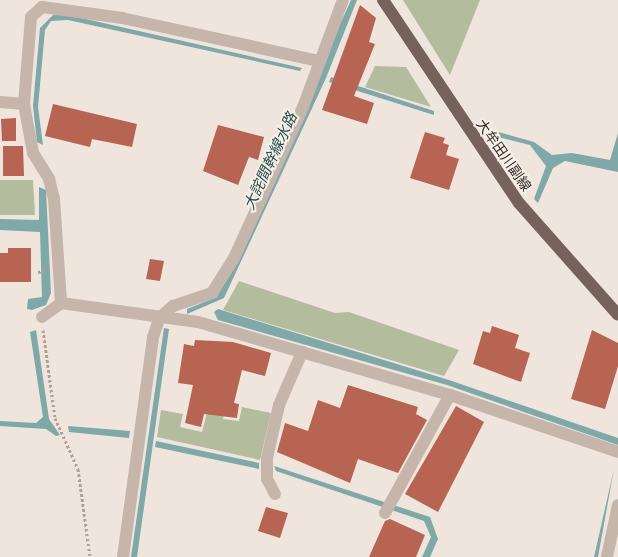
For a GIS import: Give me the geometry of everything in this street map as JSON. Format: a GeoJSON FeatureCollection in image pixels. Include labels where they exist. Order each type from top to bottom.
{"type":"FeatureCollection","features":[{"type":"Feature","properties":{"kind":"main road","name":"大牟田川副線"},"geometry":{"type":"LineString","coordinates":[[383,0],[519,203],[618,315]]}},
{"type":"Feature","properties":{"kind":"street"},"geometry":{"type":"LineString","coordinates":[[123,557],[153,337],[160,318],[173,306],[212,292],[234,258],[319,61],[343,0]]}},
{"type":"Feature","properties":{"kind":"street"},"geometry":{"type":"LineString","coordinates":[[61,303],[54,199],[49,179],[33,153],[24,104],[31,17],[42,7],[122,18],[319,61]]}},
{"type":"Feature","properties":{"kind":"street"},"geometry":{"type":"LineString","coordinates":[[0,102],[24,104]]}},
{"type":"Feature","properties":{"kind":"street"},"geometry":{"type":"LineString","coordinates":[[42,317],[61,303],[198,322],[450,395],[618,452]]}},
{"type":"Feature","properties":{"kind":"street"},"geometry":{"type":"LineString","coordinates":[[275,494],[267,478],[267,458],[279,405],[302,352]]}},
{"type":"Feature","properties":{"kind":"street"},"geometry":{"type":"LineString","coordinates":[[385,513],[450,395]]}},
{"type":"Feature","properties":{"kind":"street"},"geometry":{"type":"LineString","coordinates":[[607,557],[618,505]]}},
{"type":"Feature","properties":{"kind":"path"},"geometry":{"type":"LineString","coordinates":[[42,317],[55,418],[78,469],[90,557]]}},
{"type":"Feature","properties":{"kind":"green space"},"geometry":{"type":"Polygon","coordinates":[[[403,0],[480,0],[450,75],[438,56],[403,0]]]}},
{"type":"Feature","properties":{"kind":"green space"},"geometry":{"type":"Polygon","coordinates":[[[375,66],[406,67],[431,107],[365,87],[375,66]]]}},
{"type":"Feature","properties":{"kind":"green space"},"geometry":{"type":"Polygon","coordinates":[[[0,180],[33,180],[35,215],[0,215],[0,180]]]}},
{"type":"Feature","properties":{"kind":"green space"},"geometry":{"type":"Polygon","coordinates":[[[239,281],[335,313],[349,312],[459,350],[444,376],[223,310],[239,281]]]}},
{"type":"Feature","properties":{"kind":"green space"},"geometry":{"type":"Polygon","coordinates":[[[212,394],[228,398],[223,419],[239,421],[242,407],[271,413],[260,460],[157,437],[161,410],[183,414],[180,427],[202,432],[212,394]]]}},
{"type":"Feature","properties":{"kind":"water"},"geometry":{"type":"Polygon","coordinates":[[[351,0],[357,0],[326,78],[224,298],[187,314],[187,309],[217,297],[351,0]]]}},
{"type":"Feature","properties":{"kind":"water"},"geometry":{"type":"Polygon","coordinates":[[[53,15],[68,15],[302,68],[300,71],[68,20],[51,21],[45,30],[38,107],[43,145],[37,142],[33,106],[40,28],[53,15]]]}},
{"type":"Feature","properties":{"kind":"water"},"geometry":{"type":"Polygon","coordinates":[[[331,77],[434,111],[434,115],[329,82],[331,77]]]}},
{"type":"Feature","properties":{"kind":"water"},"geometry":{"type":"Polygon","coordinates":[[[488,129],[534,142],[552,155],[572,153],[610,160],[618,133],[618,172],[565,161],[553,168],[538,203],[534,199],[546,166],[530,145],[490,135],[488,129]]]}},
{"type":"Feature","properties":{"kind":"water"},"geometry":{"type":"Polygon","coordinates":[[[39,187],[46,190],[51,293],[46,305],[32,310],[27,309],[28,299],[42,297],[40,232],[0,230],[0,219],[39,220],[39,187]]]}},
{"type":"Feature","properties":{"kind":"water"},"geometry":{"type":"Polygon","coordinates":[[[218,309],[449,380],[618,438],[618,445],[447,385],[218,320],[214,312],[218,309]]]}},
{"type":"Feature","properties":{"kind":"water"},"geometry":{"type":"Polygon","coordinates":[[[164,328],[169,329],[137,557],[131,557],[164,328]]]}},
{"type":"Feature","properties":{"kind":"water"},"geometry":{"type":"Polygon","coordinates":[[[36,330],[49,419],[60,435],[56,436],[46,429],[0,426],[0,421],[36,423],[43,417],[30,332],[36,330]]]}},
{"type":"Feature","properties":{"kind":"water"},"geometry":{"type":"Polygon","coordinates":[[[68,426],[130,431],[129,438],[69,432],[68,426]]]}},
{"type":"Feature","properties":{"kind":"water"},"geometry":{"type":"Polygon","coordinates":[[[156,441],[259,463],[259,469],[155,447],[156,441]]]}},
{"type":"Feature","properties":{"kind":"water"},"geometry":{"type":"Polygon","coordinates":[[[274,466],[430,517],[438,539],[430,557],[422,557],[431,537],[424,521],[276,471],[274,466]]]}},
{"type":"Feature","properties":{"kind":"water"},"geometry":{"type":"Polygon","coordinates":[[[614,469],[598,557],[594,557],[614,469]]]}},
{"type":"Feature","properties":{"kind":"building"},"geometry":{"type":"Polygon","coordinates":[[[360,5],[376,18],[369,42],[375,44],[354,96],[374,103],[367,124],[322,110],[360,5]]]}},
{"type":"Feature","properties":{"kind":"building"},"geometry":{"type":"Polygon","coordinates":[[[53,104],[137,124],[132,147],[92,139],[90,147],[45,136],[53,104]]]}},
{"type":"Feature","properties":{"kind":"building"},"geometry":{"type":"Polygon","coordinates":[[[16,118],[16,141],[2,141],[1,119],[16,118]]]}},
{"type":"Feature","properties":{"kind":"building"},"geometry":{"type":"Polygon","coordinates":[[[218,125],[264,137],[258,160],[249,157],[238,185],[203,171],[218,125]]]}},
{"type":"Feature","properties":{"kind":"building"},"geometry":{"type":"Polygon","coordinates":[[[425,132],[445,138],[443,143],[449,145],[446,155],[459,159],[449,190],[410,178],[425,132]]]}},
{"type":"Feature","properties":{"kind":"building"},"geometry":{"type":"Polygon","coordinates":[[[3,146],[23,146],[24,176],[3,176],[3,146]]]}},
{"type":"Feature","properties":{"kind":"building"},"geometry":{"type":"Polygon","coordinates":[[[8,248],[31,248],[31,282],[0,282],[0,253],[8,253],[8,248]]]}},
{"type":"Feature","properties":{"kind":"building"},"geometry":{"type":"Polygon","coordinates":[[[150,259],[164,261],[160,281],[146,279],[150,259]]]}},
{"type":"Feature","properties":{"kind":"building"},"geometry":{"type":"Polygon","coordinates":[[[492,326],[519,335],[515,348],[530,353],[521,382],[473,364],[483,331],[490,333],[492,326]]]}},
{"type":"Feature","properties":{"kind":"building"},"geometry":{"type":"Polygon","coordinates":[[[592,330],[618,343],[618,366],[605,409],[571,399],[592,330]]]}},
{"type":"Feature","properties":{"kind":"building"},"geometry":{"type":"Polygon","coordinates":[[[195,340],[233,342],[271,353],[265,376],[242,370],[234,403],[239,404],[237,418],[204,414],[201,427],[185,423],[193,385],[178,383],[184,344],[194,346],[195,340]]]}},
{"type":"Feature","properties":{"kind":"building"},"geometry":{"type":"Polygon","coordinates":[[[348,385],[418,407],[416,414],[427,420],[398,473],[358,459],[350,483],[277,452],[285,423],[308,431],[318,400],[340,408],[348,385]]]}},
{"type":"Feature","properties":{"kind":"building"},"geometry":{"type":"Polygon","coordinates":[[[456,406],[484,422],[438,512],[405,494],[456,406]]]}},
{"type":"Feature","properties":{"kind":"building"},"geometry":{"type":"Polygon","coordinates":[[[266,507],[288,513],[280,538],[258,531],[266,507]]]}},
{"type":"Feature","properties":{"kind":"building"},"geometry":{"type":"Polygon","coordinates":[[[390,519],[425,535],[416,557],[369,557],[385,521],[390,519]]]}},
{"type":"Feature","properties":{"kind":"water label","name":"大詫間幹線水路"},"geometry":{"type":"Point","coordinates":[270,161]}}]}
